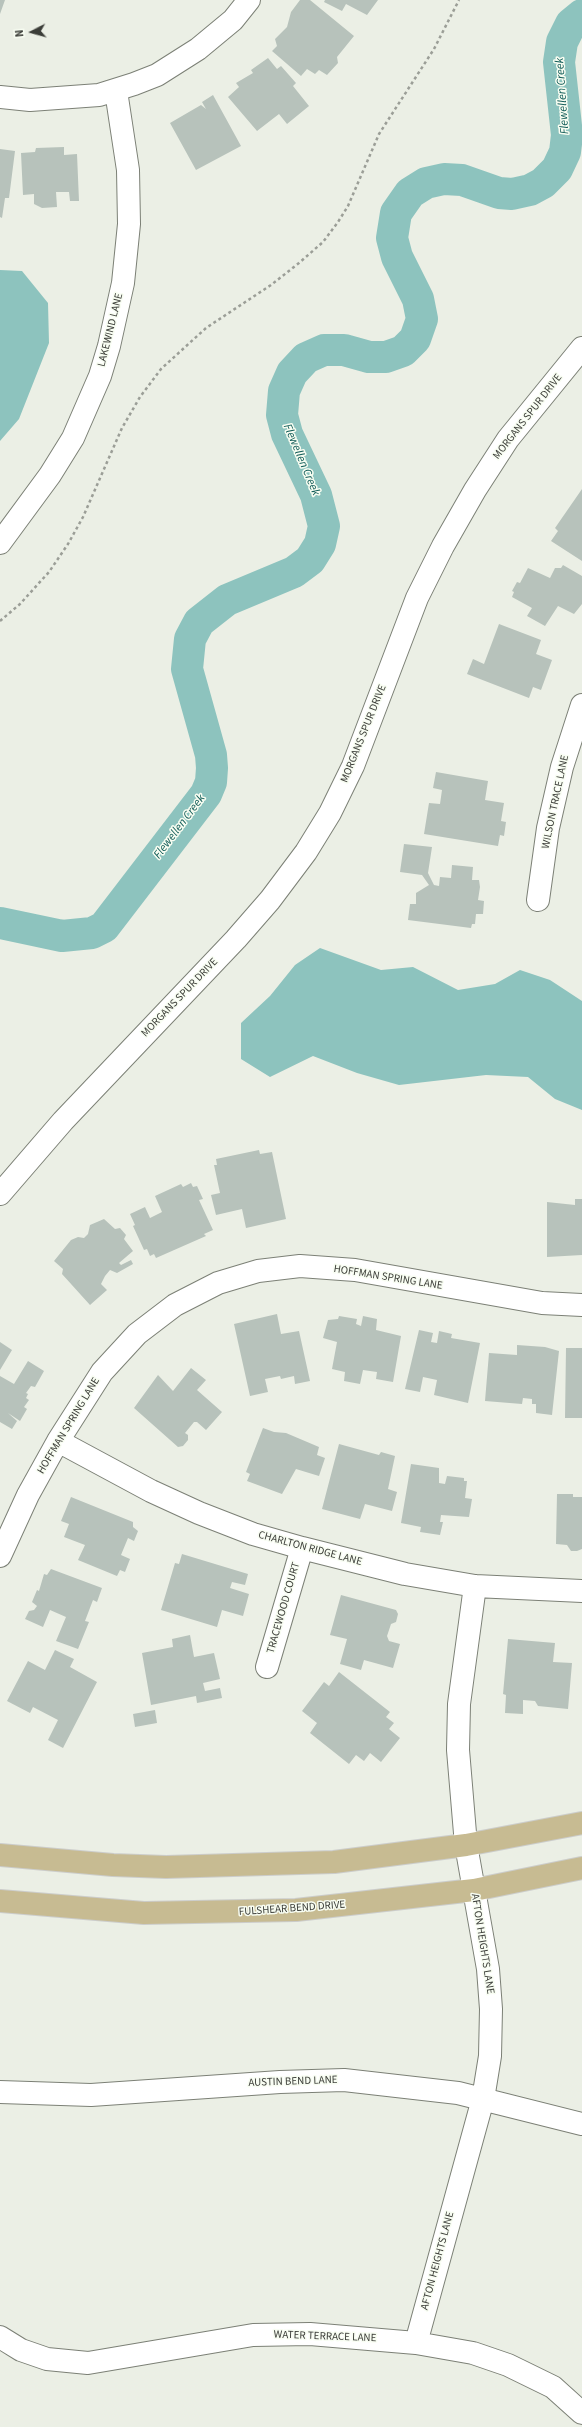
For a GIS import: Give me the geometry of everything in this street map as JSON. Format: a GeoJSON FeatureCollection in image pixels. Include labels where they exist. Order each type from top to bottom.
{"type":"FeatureCollection","features":[{"type":"Feature","properties":{"kind":"main road"},"geometry":{"type":"LineString","coordinates":[[0,1855],[113,1865],[236,1867],[334,1862],[466,1845],[582,1823]]}},
{"type":"Feature","properties":{"kind":"main road","name":"FULSHEAR BEND DRIVE"},"geometry":{"type":"LineString","coordinates":[[0,1901],[144,1913],[248,1913],[336,1907],[474,1890],[582,1868]]}},
{"type":"Feature","properties":{"kind":"street"},"geometry":{"type":"LineString","coordinates":[[0,97],[30,100],[99,95],[157,75],[198,49],[233,20],[249,0]]}},
{"type":"Feature","properties":{"kind":"street","name":"LAKEWIND LANE"},"geometry":{"type":"LineString","coordinates":[[0,543],[50,475],[72,438],[100,376],[109,346],[123,283],[129,224],[128,170],[116,90]]}},
{"type":"Feature","properties":{"kind":"street","name":"MORGANS SPUR DRIVE"},"geometry":{"type":"LineString","coordinates":[[0,1194],[63,1121],[236,939],[270,900],[306,852],[330,813],[353,766],[412,612],[443,546],[475,490],[508,439],[582,348]]}},
{"type":"Feature","properties":{"kind":"street","name":"WILSON TRACE LANE"},"geometry":{"type":"LineString","coordinates":[[538,900],[548,828],[557,790],[582,705]]}},
{"type":"Feature","properties":{"kind":"street","name":"HOFFMAN SPRING LANE"},"geometry":{"type":"LineString","coordinates":[[0,1556],[28,1495],[58,1441],[102,1372],[137,1334],[175,1305],[218,1282],[258,1271],[300,1266],[355,1270],[490,1296],[542,1303],[582,1305]]}},
{"type":"Feature","properties":{"kind":"street","name":"CHARLTON RIDGE LANE"},"geometry":{"type":"LineString","coordinates":[[58,1441],[151,1491],[199,1513],[253,1534],[405,1574],[475,1586],[582,1591]]}},
{"type":"Feature","properties":{"kind":"street","name":"TRACEWOOD COURT"},"geometry":{"type":"LineString","coordinates":[[267,1667],[302,1548]]}},
{"type":"Feature","properties":{"kind":"street","name":"AFTON HEIGHTS LANE"},"geometry":{"type":"LineString","coordinates":[[416,2343],[483,2099],[490,2056],[492,2009],[488,1969],[466,1845],[458,1750],[458,1704],[475,1586]]}},
{"type":"Feature","properties":{"kind":"street","name":"AUSTIN BEND LANE"},"geometry":{"type":"LineString","coordinates":[[0,2092],[90,2095],[242,2084],[337,2080],[395,2085],[483,2099],[582,2124]]}},
{"type":"Feature","properties":{"kind":"street","name":"WATER TERRACE LANE"},"geometry":{"type":"LineString","coordinates":[[0,2337],[22,2350],[47,2359],[88,2363],[253,2335],[310,2334],[416,2343],[490,2358],[522,2371],[553,2387],[582,2413]]}},
{"type":"Feature","properties":{"kind":"street","name":"WATER TERRACE LANE"},"geometry":{"type":"LineString","coordinates":[[553,2387],[582,2388]]}},
{"type":"Feature","properties":{"kind":"path"},"geometry":{"type":"LineString","coordinates":[[0,622],[20,604],[49,572],[68,544],[83,517],[122,428],[140,397],[161,369],[206,328],[271,285],[299,263],[323,242],[338,222],[348,206],[379,134],[434,49],[458,0]]}},
{"type":"Feature","properties":{"kind":"water"},"geometry":{"type":"Polygon","coordinates":[[[0,270],[22,271],[48,303],[49,343],[19,419],[0,441],[0,270]]]}},
{"type":"Feature","properties":{"kind":"water"},"geometry":{"type":"Polygon","coordinates":[[[320,948],[381,970],[413,967],[458,990],[495,984],[520,970],[550,980],[582,1001],[582,1110],[555,1099],[528,1077],[486,1075],[399,1085],[357,1073],[313,1056],[270,1077],[241,1059],[241,1023],[270,996],[295,965],[320,948]]]}},
{"type":"Feature","properties":{"kind":"building"},"geometry":{"type":"Polygon","coordinates":[[[0,0],[5,0],[0,14],[0,0]]]}},
{"type":"Feature","properties":{"kind":"building"},"geometry":{"type":"Polygon","coordinates":[[[300,0],[310,0],[354,36],[337,57],[338,63],[327,75],[319,70],[315,74],[307,69],[301,76],[272,51],[277,46],[275,39],[287,27],[291,12],[300,0]]]}},
{"type":"Feature","properties":{"kind":"building"},"geometry":{"type":"Polygon","coordinates":[[[325,0],[378,0],[367,15],[346,4],[342,11],[324,2],[325,0]]]}},
{"type":"Feature","properties":{"kind":"building"},"geometry":{"type":"Polygon","coordinates":[[[268,58],[277,69],[281,66],[296,83],[293,86],[309,106],[287,124],[279,114],[257,131],[228,97],[239,87],[236,83],[253,73],[251,70],[268,58]]]}},
{"type":"Feature","properties":{"kind":"building"},"geometry":{"type":"Polygon","coordinates":[[[213,95],[241,146],[196,170],[170,123],[201,105],[206,109],[202,102],[213,95]]]}},
{"type":"Feature","properties":{"kind":"building"},"geometry":{"type":"Polygon","coordinates":[[[64,147],[64,155],[77,154],[79,201],[70,201],[69,192],[56,192],[57,207],[42,208],[34,204],[34,194],[23,195],[21,153],[35,152],[36,148],[64,147]]]}},
{"type":"Feature","properties":{"kind":"building"},"geometry":{"type":"Polygon","coordinates":[[[0,149],[15,151],[9,198],[5,198],[2,218],[0,217],[0,149]]]}},
{"type":"Feature","properties":{"kind":"building"},"geometry":{"type":"Polygon","coordinates":[[[582,489],[582,561],[551,541],[558,531],[555,528],[582,489]]]}},
{"type":"Feature","properties":{"kind":"building"},"geometry":{"type":"Polygon","coordinates":[[[563,565],[582,576],[582,604],[574,614],[558,606],[545,626],[527,616],[532,608],[512,597],[514,592],[512,591],[517,582],[520,583],[528,568],[550,578],[555,568],[561,568],[563,565]]]}},
{"type":"Feature","properties":{"kind":"building"},"geometry":{"type":"Polygon","coordinates":[[[499,624],[541,640],[536,654],[552,660],[541,690],[533,687],[529,698],[467,674],[473,659],[484,664],[499,624]]]}},
{"type":"Feature","properties":{"kind":"building"},"geometry":{"type":"Polygon","coordinates":[[[436,772],[488,781],[485,800],[504,803],[501,821],[506,822],[504,836],[500,835],[498,846],[424,834],[429,803],[440,804],[442,790],[433,788],[436,772]]]}},
{"type":"Feature","properties":{"kind":"building"},"geometry":{"type":"Polygon","coordinates":[[[404,844],[432,847],[428,873],[434,885],[439,886],[440,877],[451,878],[452,865],[473,867],[472,880],[479,880],[480,887],[478,900],[484,901],[483,914],[476,914],[475,924],[472,924],[471,928],[408,920],[410,904],[416,904],[416,893],[429,885],[422,875],[400,872],[404,844]]]}},
{"type":"Feature","properties":{"kind":"building"},"geometry":{"type":"Polygon","coordinates":[[[259,1150],[260,1154],[272,1152],[286,1219],[246,1228],[242,1209],[216,1215],[211,1195],[220,1193],[214,1165],[217,1165],[216,1159],[259,1150]]]}},
{"type":"Feature","properties":{"kind":"building"},"geometry":{"type":"Polygon","coordinates":[[[191,1183],[193,1187],[197,1186],[203,1199],[199,1200],[213,1230],[204,1234],[206,1236],[156,1258],[154,1254],[150,1256],[147,1249],[144,1250],[133,1226],[135,1225],[130,1214],[145,1207],[150,1218],[162,1212],[155,1196],[181,1184],[183,1187],[191,1183]]]}},
{"type":"Feature","properties":{"kind":"building"},"geometry":{"type":"Polygon","coordinates":[[[575,1199],[582,1199],[582,1255],[547,1257],[547,1202],[575,1205],[575,1199]]]}},
{"type":"Feature","properties":{"kind":"building"},"geometry":{"type":"Polygon","coordinates":[[[104,1219],[115,1229],[120,1228],[126,1235],[124,1239],[133,1251],[119,1263],[121,1265],[131,1260],[133,1264],[117,1273],[110,1270],[101,1284],[107,1290],[90,1305],[62,1274],[63,1269],[54,1261],[71,1240],[78,1237],[84,1238],[88,1234],[90,1225],[104,1219]]]}},
{"type":"Feature","properties":{"kind":"building"},"geometry":{"type":"Polygon","coordinates":[[[277,1314],[281,1334],[299,1331],[310,1381],[295,1384],[294,1376],[281,1379],[280,1376],[265,1379],[268,1392],[250,1396],[234,1324],[277,1314]]]}},
{"type":"Feature","properties":{"kind":"building"},"geometry":{"type":"Polygon","coordinates":[[[339,1316],[357,1319],[356,1324],[361,1326],[363,1316],[377,1319],[376,1330],[401,1336],[393,1382],[376,1379],[377,1372],[363,1370],[360,1384],[344,1381],[345,1372],[332,1369],[337,1342],[323,1338],[328,1320],[338,1319],[339,1316]]]}},
{"type":"Feature","properties":{"kind":"building"},"geometry":{"type":"Polygon","coordinates":[[[419,1330],[433,1333],[431,1342],[437,1343],[439,1331],[452,1334],[451,1338],[480,1343],[468,1403],[434,1395],[437,1380],[423,1377],[420,1392],[405,1389],[419,1330]]]}},
{"type":"Feature","properties":{"kind":"building"},"geometry":{"type":"Polygon","coordinates":[[[0,1342],[12,1350],[0,1370],[0,1342]]]}},
{"type":"Feature","properties":{"kind":"building"},"geometry":{"type":"Polygon","coordinates":[[[517,1345],[545,1347],[559,1351],[552,1415],[536,1413],[536,1404],[532,1404],[532,1399],[523,1398],[522,1404],[485,1401],[489,1353],[517,1355],[517,1345]]]}},
{"type":"Feature","properties":{"kind":"building"},"geometry":{"type":"Polygon","coordinates":[[[566,1348],[582,1348],[582,1418],[565,1418],[566,1348]]]}},
{"type":"Feature","properties":{"kind":"building"},"geometry":{"type":"Polygon","coordinates":[[[28,1361],[44,1371],[35,1387],[31,1386],[26,1393],[28,1394],[26,1398],[29,1400],[24,1407],[27,1409],[20,1421],[8,1413],[17,1421],[12,1429],[0,1422],[0,1376],[14,1384],[28,1361]]]}},
{"type":"Feature","properties":{"kind":"building"},"geometry":{"type":"Polygon","coordinates":[[[191,1368],[206,1380],[197,1390],[222,1412],[206,1430],[197,1422],[194,1422],[185,1433],[188,1435],[188,1440],[183,1446],[178,1447],[134,1408],[158,1375],[173,1391],[191,1368]]]}},
{"type":"Feature","properties":{"kind":"building"},"geometry":{"type":"Polygon","coordinates":[[[263,1428],[274,1432],[286,1433],[319,1447],[317,1455],[325,1458],[319,1476],[296,1469],[282,1494],[247,1481],[250,1474],[246,1472],[263,1428]]]}},
{"type":"Feature","properties":{"kind":"building"},"geometry":{"type":"Polygon","coordinates":[[[339,1444],[379,1455],[381,1452],[395,1456],[388,1489],[397,1492],[392,1511],[365,1504],[360,1519],[322,1509],[339,1444]]]}},
{"type":"Feature","properties":{"kind":"building"},"geometry":{"type":"Polygon","coordinates":[[[411,1464],[439,1468],[439,1483],[445,1484],[447,1476],[464,1478],[464,1481],[467,1481],[465,1498],[472,1499],[469,1517],[441,1515],[440,1522],[443,1522],[440,1535],[420,1532],[421,1527],[401,1523],[411,1464]]]}},
{"type":"Feature","properties":{"kind":"building"},"geometry":{"type":"Polygon","coordinates":[[[557,1494],[573,1494],[573,1497],[582,1497],[582,1549],[571,1551],[567,1545],[556,1544],[557,1494]]]}},
{"type":"Feature","properties":{"kind":"building"},"geometry":{"type":"Polygon","coordinates":[[[71,1497],[133,1522],[133,1527],[138,1531],[134,1541],[128,1538],[121,1555],[130,1559],[125,1572],[120,1570],[117,1576],[78,1560],[85,1545],[64,1537],[69,1524],[61,1521],[71,1497]]]}},
{"type":"Feature","properties":{"kind":"building"},"geometry":{"type":"Polygon","coordinates":[[[182,1554],[248,1574],[245,1585],[232,1582],[230,1588],[249,1594],[243,1616],[222,1610],[217,1627],[161,1610],[175,1563],[179,1564],[182,1554]]]}},
{"type":"Feature","properties":{"kind":"building"},"geometry":{"type":"Polygon","coordinates":[[[51,1569],[102,1588],[97,1602],[93,1600],[85,1621],[89,1622],[78,1649],[56,1641],[66,1617],[50,1610],[43,1627],[25,1619],[29,1611],[34,1610],[37,1606],[32,1602],[37,1590],[39,1591],[44,1574],[47,1575],[51,1569]]]}},
{"type":"Feature","properties":{"kind":"building"},"geometry":{"type":"Polygon","coordinates":[[[341,1595],[396,1610],[398,1614],[396,1622],[391,1624],[387,1636],[389,1641],[400,1644],[393,1668],[364,1660],[361,1670],[340,1664],[347,1639],[330,1635],[341,1595]]]}},
{"type":"Feature","properties":{"kind":"building"},"geometry":{"type":"Polygon","coordinates":[[[190,1635],[194,1657],[214,1653],[220,1679],[203,1683],[205,1691],[220,1688],[222,1698],[197,1703],[196,1696],[151,1705],[142,1653],[173,1647],[172,1639],[190,1635]]]}},
{"type":"Feature","properties":{"kind":"building"},"geometry":{"type":"Polygon","coordinates":[[[508,1639],[555,1643],[553,1662],[572,1663],[568,1709],[538,1706],[535,1701],[523,1700],[523,1714],[505,1713],[506,1695],[503,1694],[508,1639]]]}},
{"type":"Feature","properties":{"kind":"building"},"geometry":{"type":"Polygon","coordinates":[[[55,1650],[74,1659],[70,1667],[97,1682],[63,1748],[48,1740],[58,1720],[33,1707],[30,1713],[7,1701],[28,1661],[45,1670],[55,1650]]]}},
{"type":"Feature","properties":{"kind":"building"},"geometry":{"type":"Polygon","coordinates":[[[339,1672],[390,1712],[386,1717],[394,1723],[389,1729],[400,1738],[381,1762],[370,1753],[364,1761],[356,1755],[349,1764],[310,1733],[317,1723],[302,1711],[324,1682],[329,1686],[339,1672]]]}},
{"type":"Feature","properties":{"kind":"building"},"geometry":{"type":"Polygon","coordinates":[[[155,1710],[157,1723],[135,1727],[133,1714],[155,1710]]]}},
{"type":"Feature","properties":{"kind":"waterway","name":"Flewellen Creek"},"geometry":{"type":"LineString","coordinates":[[0,923],[62,936],[92,933],[104,927],[206,794],[211,782],[211,755],[187,669],[190,639],[199,622],[227,600],[294,572],[310,560],[320,544],[324,526],[316,495],[287,434],[282,415],[284,391],[292,373],[306,358],[324,350],[344,350],[369,357],[386,357],[403,351],[415,339],[422,319],[418,299],[397,257],[392,238],[396,213],[410,193],[426,183],[444,179],[462,180],[499,193],[512,194],[530,190],[543,183],[557,169],[565,152],[567,135],[559,62],[562,42],[571,24],[582,15]]}}]}
